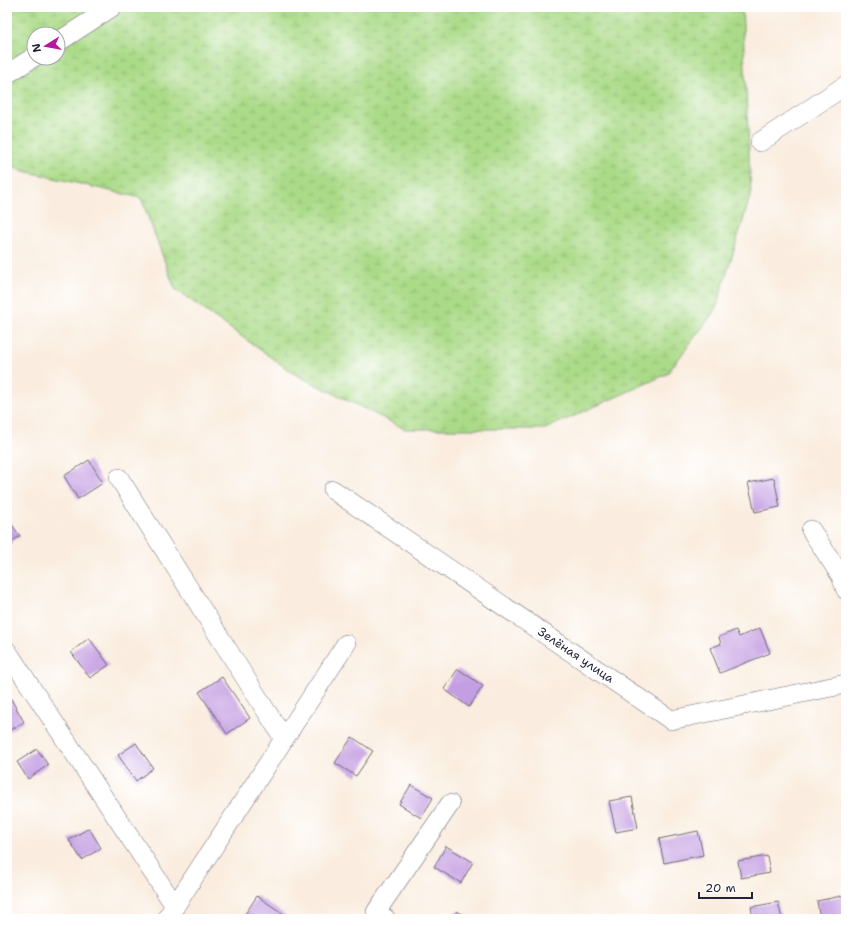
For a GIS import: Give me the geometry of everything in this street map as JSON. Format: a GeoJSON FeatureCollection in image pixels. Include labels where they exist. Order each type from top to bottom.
{"type":"FeatureCollection","features":[{"type":"Feature","properties":{"kind":"street"},"geometry":{"type":"LineString","coordinates":[[66,37],[112,7]]}},
{"type":"Feature","properties":{"kind":"street"},"geometry":{"type":"LineString","coordinates":[[7,74],[26,62]]}},
{"type":"Feature","properties":{"kind":"street"},"geometry":{"type":"LineString","coordinates":[[760,142],[846,85]]}},
{"type":"Feature","properties":{"kind":"street"},"geometry":{"type":"LineString","coordinates":[[119,478],[284,739]]}},
{"type":"Feature","properties":{"kind":"street","name":"Зелёная улица"},"geometry":{"type":"LineString","coordinates":[[333,490],[671,720],[846,684]]}},
{"type":"Feature","properties":{"kind":"street"},"geometry":{"type":"LineString","coordinates":[[811,530],[841,576],[846,590]]}},
{"type":"Feature","properties":{"kind":"street"},"geometry":{"type":"LineString","coordinates":[[7,651],[171,913],[346,644]]}},
{"type":"Feature","properties":{"kind":"street"},"geometry":{"type":"LineString","coordinates":[[386,919],[376,912],[450,804]]}},
{"type":"Feature","properties":{"kind":"green space"},"geometry":{"type":"Polygon","coordinates":[[[7,7],[742,7],[751,194],[716,309],[667,374],[545,429],[405,429],[293,373],[175,289],[141,198],[7,167],[7,7]]]}},
{"type":"Feature","properties":{"kind":"building"},"geometry":{"type":"Polygon","coordinates":[[[89,460],[103,483],[78,499],[64,476],[89,460]]]}},
{"type":"Feature","properties":{"kind":"building"},"geometry":{"type":"Polygon","coordinates":[[[774,478],[780,507],[755,512],[748,483],[774,478]]]}},
{"type":"Feature","properties":{"kind":"building"},"geometry":{"type":"Polygon","coordinates":[[[7,518],[20,536],[7,545],[7,518]]]}},
{"type":"Feature","properties":{"kind":"building"},"geometry":{"type":"Polygon","coordinates":[[[760,628],[770,653],[720,673],[710,648],[721,644],[719,637],[736,630],[739,637],[760,628]]]}},
{"type":"Feature","properties":{"kind":"building"},"geometry":{"type":"Polygon","coordinates":[[[89,638],[109,665],[90,678],[71,652],[89,638]]]}},
{"type":"Feature","properties":{"kind":"building"},"geometry":{"type":"Polygon","coordinates":[[[458,669],[483,686],[469,707],[444,689],[458,669]]]}},
{"type":"Feature","properties":{"kind":"building"},"geometry":{"type":"Polygon","coordinates":[[[222,677],[250,718],[227,734],[199,692],[222,677]]]}},
{"type":"Feature","properties":{"kind":"building"},"geometry":{"type":"Polygon","coordinates":[[[11,699],[24,722],[7,732],[7,701],[11,699]]]}},
{"type":"Feature","properties":{"kind":"building"},"geometry":{"type":"Polygon","coordinates":[[[352,737],[373,751],[356,776],[335,763],[352,737]]]}},
{"type":"Feature","properties":{"kind":"building"},"geometry":{"type":"Polygon","coordinates":[[[136,743],[153,768],[136,781],[118,755],[136,743]]]}},
{"type":"Feature","properties":{"kind":"building"},"geometry":{"type":"Polygon","coordinates":[[[37,749],[48,765],[28,779],[17,762],[37,749]]]}},
{"type":"Feature","properties":{"kind":"building"},"geometry":{"type":"Polygon","coordinates":[[[411,785],[433,798],[421,818],[399,804],[411,785]]]}},
{"type":"Feature","properties":{"kind":"building"},"geometry":{"type":"Polygon","coordinates":[[[632,797],[638,828],[616,832],[609,801],[632,797]]]}},
{"type":"Feature","properties":{"kind":"building"},"geometry":{"type":"Polygon","coordinates":[[[89,828],[101,848],[82,860],[69,840],[89,828]]]}},
{"type":"Feature","properties":{"kind":"building"},"geometry":{"type":"Polygon","coordinates":[[[698,831],[703,855],[664,863],[659,839],[698,831]]]}},
{"type":"Feature","properties":{"kind":"building"},"geometry":{"type":"Polygon","coordinates":[[[446,846],[473,862],[461,883],[434,867],[446,846]]]}},
{"type":"Feature","properties":{"kind":"building"},"geometry":{"type":"Polygon","coordinates":[[[767,856],[770,873],[741,878],[738,861],[767,856]]]}},
{"type":"Feature","properties":{"kind":"building"},"geometry":{"type":"Polygon","coordinates":[[[846,895],[846,919],[820,919],[817,901],[846,895]]]}},
{"type":"Feature","properties":{"kind":"building"},"geometry":{"type":"Polygon","coordinates":[[[257,896],[291,919],[242,919],[257,896]]]}},
{"type":"Feature","properties":{"kind":"building"},"geometry":{"type":"Polygon","coordinates":[[[778,902],[782,919],[753,919],[751,907],[778,902]]]}},
{"type":"Feature","properties":{"kind":"building"},"geometry":{"type":"Polygon","coordinates":[[[457,911],[471,919],[452,919],[457,911]]]}}]}
